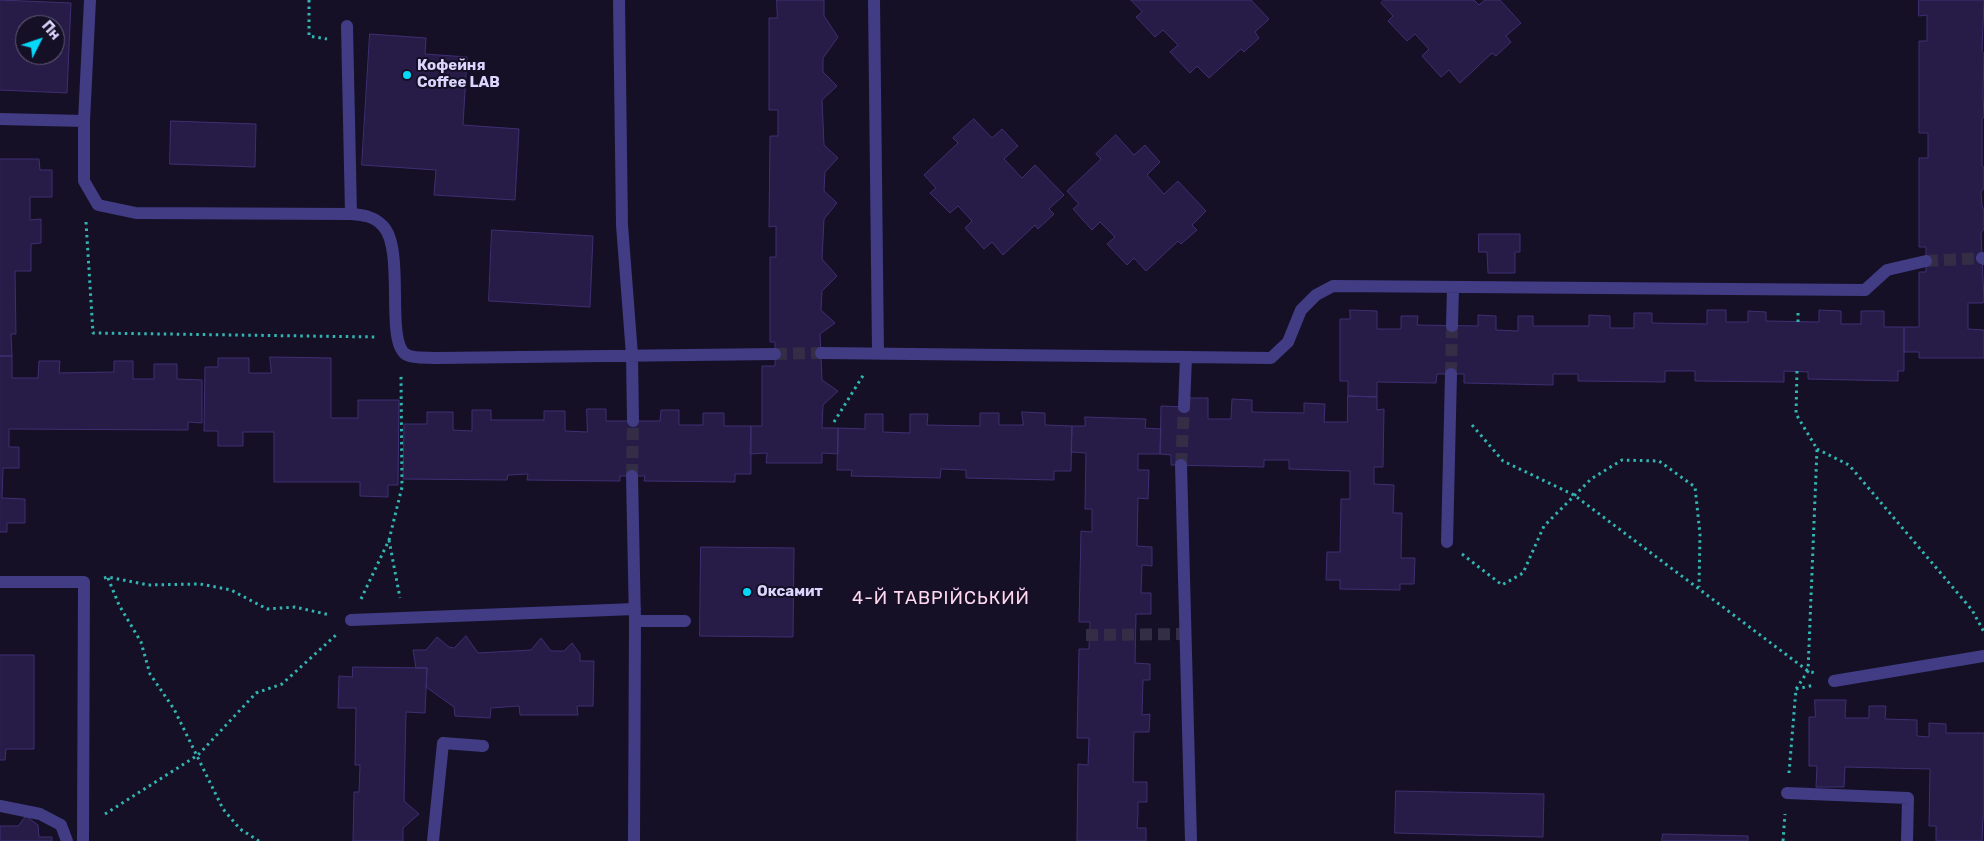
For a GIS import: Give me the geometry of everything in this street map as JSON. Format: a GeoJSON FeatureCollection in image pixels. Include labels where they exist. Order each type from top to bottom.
{"type":"FeatureCollection","features":[{"type":"Feature","properties":{"kind":"lane"},"geometry":{"type":"LineString","coordinates":[[90,0],[84,121],[84,181],[98,205],[136,214],[351,214],[368,216],[383,226],[391,239],[396,337],[401,350],[407,356],[437,358],[775,354]]}},
{"type":"Feature","properties":{"kind":"lane"},"geometry":{"type":"LineString","coordinates":[[619,0],[622,225],[632,355],[634,421]]}},
{"type":"Feature","properties":{"kind":"lane"},"geometry":{"type":"LineString","coordinates":[[874,0],[878,352]]}},
{"type":"Feature","properties":{"kind":"lane"},"geometry":{"type":"LineString","coordinates":[[347,26],[351,214]]}},
{"type":"Feature","properties":{"kind":"lane"},"geometry":{"type":"LineString","coordinates":[[0,119],[84,121]]}},
{"type":"Feature","properties":{"kind":"lane"},"geometry":{"type":"LineString","coordinates":[[821,353],[878,352],[1271,358],[1288,342],[1301,310],[1316,295],[1333,286],[1865,290],[1887,270],[1926,260]]}},
{"type":"Feature","properties":{"kind":"lane"},"geometry":{"type":"LineString","coordinates":[[1452,326],[1453,287]]}},
{"type":"Feature","properties":{"kind":"lane"},"geometry":{"type":"LineString","coordinates":[[1184,407],[1186,358]]}},
{"type":"Feature","properties":{"kind":"lane"},"geometry":{"type":"LineString","coordinates":[[1447,542],[1451,374]]}},
{"type":"Feature","properties":{"kind":"lane"},"geometry":{"type":"LineString","coordinates":[[1181,465],[1191,841]]}},
{"type":"Feature","properties":{"kind":"lane"},"geometry":{"type":"LineString","coordinates":[[632,476],[635,615],[634,841]]}},
{"type":"Feature","properties":{"kind":"lane"},"geometry":{"type":"LineString","coordinates":[[0,582],[84,582],[83,835]]}},
{"type":"Feature","properties":{"kind":"lane"},"geometry":{"type":"LineString","coordinates":[[351,620],[635,615],[685,621]]}},
{"type":"Feature","properties":{"kind":"lane"},"geometry":{"type":"LineString","coordinates":[[1834,681],[1984,656]]}},
{"type":"Feature","properties":{"kind":"lane"},"geometry":{"type":"LineString","coordinates":[[433,841],[443,743],[483,746]]}},
{"type":"Feature","properties":{"kind":"lane"},"geometry":{"type":"LineString","coordinates":[[1787,793],[1908,798],[1907,841]]}},
{"type":"Feature","properties":{"kind":"lane"},"geometry":{"type":"LineString","coordinates":[[0,806],[40,814],[61,824],[67,841]]}},
{"type":"Feature","properties":{"kind":"path"},"geometry":{"type":"LineString","coordinates":[[309,0],[309,36],[348,43]]}},
{"type":"Feature","properties":{"kind":"path"},"geometry":{"type":"LineString","coordinates":[[86,219],[93,333],[396,337]]}},
{"type":"Feature","properties":{"kind":"path"},"geometry":{"type":"LineString","coordinates":[[83,835],[198,755],[256,693],[282,684],[351,620],[389,540],[402,487],[401,350]]}},
{"type":"Feature","properties":{"kind":"path"},"geometry":{"type":"LineString","coordinates":[[834,422],[878,352]]}},
{"type":"Feature","properties":{"kind":"path"},"geometry":{"type":"LineString","coordinates":[[1797,371],[1796,414],[1817,449],[1849,465],[1972,610],[1984,632]]}},
{"type":"Feature","properties":{"kind":"path"},"geometry":{"type":"LineString","coordinates":[[1450,401],[1504,461],[1574,495],[1808,671]]}},
{"type":"Feature","properties":{"kind":"path"},"geometry":{"type":"LineString","coordinates":[[1783,841],[1796,689],[1808,671],[1817,449]]}},
{"type":"Feature","properties":{"kind":"path"},"geometry":{"type":"LineString","coordinates":[[1447,542],[1502,585],[1523,573],[1544,526],[1591,479],[1622,460],[1659,461],[1695,487],[1700,534],[1699,588]]}},
{"type":"Feature","properties":{"kind":"path"},"geometry":{"type":"LineString","coordinates":[[389,540],[403,618]]}},
{"type":"Feature","properties":{"kind":"path"},"geometry":{"type":"LineString","coordinates":[[84,582],[108,577],[148,585],[200,584],[231,590],[267,609],[295,607],[351,620]]}},
{"type":"Feature","properties":{"kind":"path"},"geometry":{"type":"LineString","coordinates":[[108,577],[119,605],[141,642],[150,674],[174,708],[223,809],[240,829],[259,841]]}},
{"type":"Feature","properties":{"kind":"building"},"geometry":{"type":"Polygon","coordinates":[[[0,0],[71,3],[67,93],[0,90],[0,0]]]}},
{"type":"Feature","properties":{"kind":"building"},"geometry":{"type":"Polygon","coordinates":[[[777,0],[824,0],[824,16],[838,37],[823,58],[823,72],[837,86],[822,100],[824,145],[838,158],[825,172],[824,191],[837,203],[824,219],[822,259],[837,276],[822,291],[821,310],[835,323],[820,334],[822,380],[838,391],[823,405],[822,428],[838,428],[838,454],[822,453],[822,463],[766,463],[767,453],[750,454],[751,426],[762,426],[762,366],[775,366],[775,342],[770,342],[770,257],[776,257],[776,226],[769,227],[770,136],[778,136],[778,110],[769,110],[769,18],[777,18],[777,0]]]}},
{"type":"Feature","properties":{"kind":"building"},"geometry":{"type":"Polygon","coordinates":[[[1131,0],[1251,0],[1269,19],[1255,32],[1259,38],[1244,52],[1241,49],[1209,78],[1197,66],[1190,73],[1170,52],[1178,45],[1163,30],[1155,37],[1136,17],[1142,12],[1131,0]]]}},
{"type":"Feature","properties":{"kind":"building"},"geometry":{"type":"Polygon","coordinates":[[[1384,0],[1474,0],[1479,5],[1485,0],[1500,0],[1521,23],[1506,36],[1511,42],[1496,56],[1492,53],[1460,83],[1449,70],[1441,77],[1422,56],[1429,49],[1415,34],[1407,41],[1388,21],[1393,16],[1381,3],[1384,0]]]}},
{"type":"Feature","properties":{"kind":"building"},"geometry":{"type":"Polygon","coordinates":[[[1919,0],[1984,0],[1982,165],[1984,168],[1984,188],[1981,192],[1984,210],[1984,229],[1981,233],[1984,301],[1983,303],[1968,303],[1968,329],[1984,330],[1984,358],[1919,358],[1919,352],[1904,352],[1904,327],[1919,327],[1919,272],[1926,272],[1926,247],[1919,247],[1919,158],[1928,158],[1928,133],[1919,133],[1919,41],[1927,41],[1927,15],[1919,16],[1919,0]]]}},
{"type":"Feature","properties":{"kind":"building"},"geometry":{"type":"Polygon","coordinates":[[[370,34],[426,38],[425,54],[467,57],[463,125],[519,129],[515,200],[434,195],[436,170],[362,165],[370,34]]]}},
{"type":"Feature","properties":{"kind":"building"},"geometry":{"type":"Polygon","coordinates":[[[974,119],[992,138],[1002,129],[1018,146],[1004,159],[1022,178],[1035,165],[1064,195],[1049,209],[1054,214],[1038,229],[1035,225],[1003,255],[992,242],[984,249],[965,228],[972,221],[958,206],[950,213],[930,193],[936,188],[924,175],[958,143],[953,138],[974,119]]]}},
{"type":"Feature","properties":{"kind":"building"},"geometry":{"type":"Polygon","coordinates":[[[171,121],[256,124],[255,167],[170,164],[171,121]]]}},
{"type":"Feature","properties":{"kind":"building"},"geometry":{"type":"Polygon","coordinates":[[[1116,135],[1134,155],[1145,145],[1160,162],[1147,175],[1164,194],[1178,181],[1206,211],[1192,225],[1197,230],[1181,244],[1178,241],[1146,271],[1134,258],[1127,265],[1107,244],[1115,237],[1100,222],[1092,230],[1073,209],[1079,204],[1067,191],[1101,159],[1096,154],[1116,135]]]}},
{"type":"Feature","properties":{"kind":"building"},"geometry":{"type":"Polygon","coordinates":[[[0,159],[39,159],[40,170],[52,170],[52,197],[30,197],[30,220],[41,219],[41,243],[31,244],[31,271],[15,271],[16,334],[11,334],[12,356],[0,356],[0,159]]]}},
{"type":"Feature","properties":{"kind":"building"},"geometry":{"type":"Polygon","coordinates":[[[492,230],[593,236],[590,307],[489,301],[492,230]]]}},
{"type":"Feature","properties":{"kind":"building"},"geometry":{"type":"Polygon","coordinates":[[[1479,234],[1520,234],[1520,252],[1515,252],[1515,273],[1488,273],[1487,252],[1479,252],[1479,234]]]}},
{"type":"Feature","properties":{"kind":"building"},"geometry":{"type":"Polygon","coordinates":[[[1350,310],[1377,311],[1377,329],[1401,329],[1401,316],[1418,316],[1417,325],[1478,326],[1478,315],[1496,316],[1496,330],[1518,331],[1518,316],[1533,316],[1533,326],[1589,326],[1589,315],[1610,316],[1610,328],[1634,328],[1634,313],[1652,313],[1652,323],[1707,324],[1707,310],[1726,310],[1726,322],[1748,322],[1748,311],[1766,312],[1766,321],[1819,322],[1819,310],[1841,311],[1841,324],[1861,324],[1861,311],[1884,311],[1884,327],[1904,327],[1904,371],[1898,371],[1898,381],[1808,379],[1808,372],[1784,371],[1784,382],[1695,381],[1695,371],[1665,371],[1665,382],[1578,381],[1578,374],[1553,374],[1553,385],[1464,383],[1464,374],[1437,374],[1436,383],[1377,382],[1377,397],[1348,396],[1348,381],[1340,381],[1340,319],[1350,319],[1350,310]]]}},
{"type":"Feature","properties":{"kind":"building"},"geometry":{"type":"Polygon","coordinates":[[[0,356],[12,356],[12,378],[38,378],[39,361],[60,361],[59,373],[114,372],[114,361],[133,361],[133,379],[154,379],[154,364],[177,364],[177,379],[202,380],[202,423],[188,422],[188,430],[9,429],[9,447],[19,447],[19,468],[3,468],[2,498],[25,499],[25,523],[7,523],[7,532],[0,532],[0,356]]]}},
{"type":"Feature","properties":{"kind":"building"},"geometry":{"type":"Polygon","coordinates":[[[270,357],[331,358],[331,418],[358,418],[358,400],[399,400],[398,485],[388,485],[388,497],[360,496],[360,482],[274,482],[274,432],[243,432],[243,446],[218,446],[218,431],[204,431],[205,367],[218,367],[218,358],[249,358],[249,373],[271,373],[270,357]]]}},
{"type":"Feature","properties":{"kind":"building"},"geometry":{"type":"Polygon","coordinates":[[[1348,396],[1377,397],[1377,410],[1384,409],[1383,467],[1374,467],[1374,484],[1394,485],[1393,513],[1402,513],[1401,558],[1415,558],[1414,584],[1400,584],[1400,590],[1340,589],[1340,580],[1326,580],[1327,552],[1340,552],[1341,499],[1350,499],[1350,471],[1289,469],[1289,460],[1264,460],[1264,467],[1171,465],[1171,455],[1160,454],[1161,406],[1189,407],[1189,398],[1208,398],[1208,419],[1231,419],[1232,399],[1252,400],[1252,412],[1304,413],[1304,403],[1325,404],[1324,422],[1347,422],[1348,396]]]}},
{"type":"Feature","properties":{"kind":"building"},"geometry":{"type":"Polygon","coordinates":[[[587,409],[606,409],[606,421],[660,421],[661,410],[679,410],[679,425],[703,425],[703,413],[724,413],[724,426],[751,426],[751,474],[735,474],[735,482],[644,481],[645,476],[620,476],[620,481],[527,480],[528,474],[508,475],[507,480],[403,479],[404,424],[427,424],[427,412],[453,412],[453,430],[472,431],[472,410],[491,410],[491,420],[544,420],[544,411],[565,411],[565,431],[587,432],[587,409]]]}},
{"type":"Feature","properties":{"kind":"building"},"geometry":{"type":"Polygon","coordinates":[[[1022,412],[1045,413],[1045,425],[1072,426],[1071,471],[1054,471],[1054,480],[966,478],[966,470],[941,469],[940,478],[851,476],[852,470],[837,470],[838,428],[865,429],[865,414],[883,414],[883,432],[910,433],[910,414],[928,414],[927,425],[980,426],[980,413],[999,413],[999,425],[1023,425],[1022,412]]]}},
{"type":"Feature","properties":{"kind":"building"},"geometry":{"type":"Polygon","coordinates":[[[1085,417],[1146,419],[1145,428],[1161,429],[1160,454],[1138,454],[1138,470],[1149,470],[1148,499],[1138,498],[1137,546],[1152,547],[1152,566],[1142,565],[1141,593],[1151,593],[1151,614],[1136,614],[1135,663],[1150,664],[1150,680],[1143,680],[1142,715],[1150,714],[1149,732],[1134,732],[1133,782],[1147,782],[1147,802],[1138,802],[1137,828],[1146,828],[1146,841],[1077,841],[1078,764],[1088,765],[1089,738],[1077,738],[1079,649],[1089,649],[1090,622],[1079,622],[1081,531],[1092,532],[1092,509],[1085,509],[1086,453],[1071,452],[1072,426],[1085,426],[1085,417]]]}},
{"type":"Feature","properties":{"kind":"building","name":"Оксамит"},"geometry":{"type":"Polygon","coordinates":[[[701,547],[794,548],[793,637],[700,636],[701,547]]]}},
{"type":"Feature","properties":{"kind":"building"},"geometry":{"type":"Polygon","coordinates":[[[466,636],[478,653],[531,650],[541,638],[551,651],[564,651],[572,643],[580,654],[580,661],[594,661],[593,706],[577,706],[578,715],[520,715],[519,706],[491,708],[490,718],[455,716],[454,707],[426,687],[427,668],[416,668],[413,650],[426,650],[437,637],[449,647],[454,648],[466,636]]]}},
{"type":"Feature","properties":{"kind":"building"},"geometry":{"type":"Polygon","coordinates":[[[0,655],[34,655],[34,749],[6,749],[5,760],[0,760],[0,655]]]}},
{"type":"Feature","properties":{"kind":"building"},"geometry":{"type":"Polygon","coordinates":[[[353,667],[427,668],[425,713],[406,712],[404,801],[419,814],[403,828],[403,841],[353,841],[354,792],[359,792],[360,765],[355,765],[356,708],[338,708],[339,676],[352,677],[353,667]]]}},
{"type":"Feature","properties":{"kind":"building"},"geometry":{"type":"Polygon","coordinates":[[[1815,700],[1846,700],[1845,718],[1869,718],[1869,706],[1886,706],[1885,719],[1917,720],[1917,736],[1929,737],[1929,723],[1946,724],[1946,733],[1984,733],[1984,817],[1982,841],[1936,841],[1936,826],[1929,826],[1930,769],[1845,767],[1844,787],[1816,787],[1817,766],[1809,766],[1809,717],[1815,717],[1815,700]]]}},
{"type":"Feature","properties":{"kind":"building"},"geometry":{"type":"Polygon","coordinates":[[[1396,791],[1544,794],[1543,837],[1395,833],[1396,791]]]}},
{"type":"Feature","properties":{"kind":"building"},"geometry":{"type":"Polygon","coordinates":[[[26,816],[38,825],[39,837],[52,837],[52,841],[0,841],[0,826],[18,826],[26,816]]]}},
{"type":"Feature","properties":{"kind":"building"},"geometry":{"type":"Polygon","coordinates":[[[1663,834],[1748,836],[1748,841],[1662,841],[1663,834]]]}},
{"type":"Feature","properties":{"kind":"tunnel"},"geometry":{"type":"LineString","coordinates":[[1926,261],[1982,258]]}},
{"type":"Feature","properties":{"kind":"tunnel"},"geometry":{"type":"LineString","coordinates":[[1451,374],[1452,326]]}},
{"type":"Feature","properties":{"kind":"tunnel"},"geometry":{"type":"LineString","coordinates":[[775,354],[821,353]]}},
{"type":"Feature","properties":{"kind":"tunnel"},"geometry":{"type":"LineString","coordinates":[[1181,465],[1184,407]]}},
{"type":"Feature","properties":{"kind":"tunnel"},"geometry":{"type":"LineString","coordinates":[[632,476],[633,421]]}},
{"type":"Feature","properties":{"kind":"tunnel"},"geometry":{"type":"LineString","coordinates":[[1086,635],[1186,634]]}},
{"type":"Feature","properties":{"kind":"place","name":"Кофейня Coffee LAB"},"geometry":{"type":"Point","coordinates":[407,75]}},
{"type":"Feature","properties":{"kind":"place","name":"Оксамит"},"geometry":{"type":"Point","coordinates":[747,592]}},
{"type":"Feature","properties":{"kind":"district","name":"4-Й ТАВРІЙСЬКИЙ"},"geometry":{"type":"Point","coordinates":[941,599]}}]}
